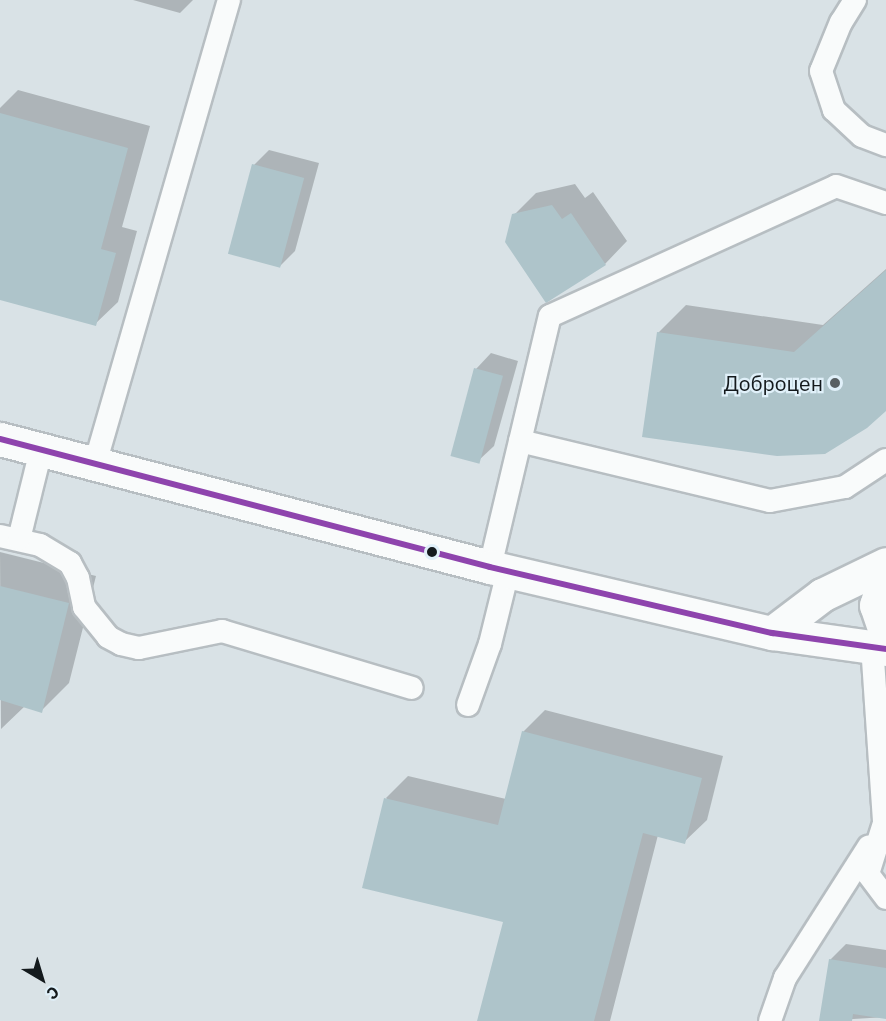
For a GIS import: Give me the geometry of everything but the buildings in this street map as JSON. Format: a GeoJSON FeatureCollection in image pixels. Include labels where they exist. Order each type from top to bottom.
{"type":"FeatureCollection","features":[{"type":"Feature","properties":{"kind":"main road"},"geometry":{"type":"LineString","coordinates":[[0,439],[499,569],[772,633],[881,643],[876,605],[886,573]]}},
{"type":"Feature","properties":{"kind":"main road"},"geometry":{"type":"LineString","coordinates":[[772,633],[822,595],[886,564]]}},
{"type":"Feature","properties":{"kind":"lane"},"geometry":{"type":"LineString","coordinates":[[95,464],[229,0]]}},
{"type":"Feature","properties":{"kind":"lane"},"geometry":{"type":"LineString","coordinates":[[855,0],[841,22],[821,71],[834,110],[862,136],[886,145]]}},
{"type":"Feature","properties":{"kind":"lane"},"geometry":{"type":"LineString","coordinates":[[468,705],[490,644],[499,569],[520,441],[550,316],[836,186],[886,203]]}},
{"type":"Feature","properties":{"kind":"lane"},"geometry":{"type":"LineString","coordinates":[[520,441],[770,501],[845,487],[886,460]]}},
{"type":"Feature","properties":{"kind":"lane"},"geometry":{"type":"LineString","coordinates":[[40,450],[9,538],[40,545],[69,563],[78,578],[84,607],[108,637],[121,644],[139,648],[222,631],[412,688]]}},
{"type":"Feature","properties":{"kind":"lane"},"geometry":{"type":"LineString","coordinates":[[881,643],[885,821],[868,874],[886,898]]}},
{"type":"Feature","properties":{"kind":"lane"},"geometry":{"type":"LineString","coordinates":[[770,1021],[785,978],[885,821]]}},
{"type":"Feature","properties":{"kind":"transit line"},"geometry":{"type":"LineString","coordinates":[[0,439],[490,567],[772,633],[886,649]]}},
{"type":"Feature","properties":{"kind":"place","name":"Доброцен"},"geometry":{"type":"Point","coordinates":[835,383]}}]}
